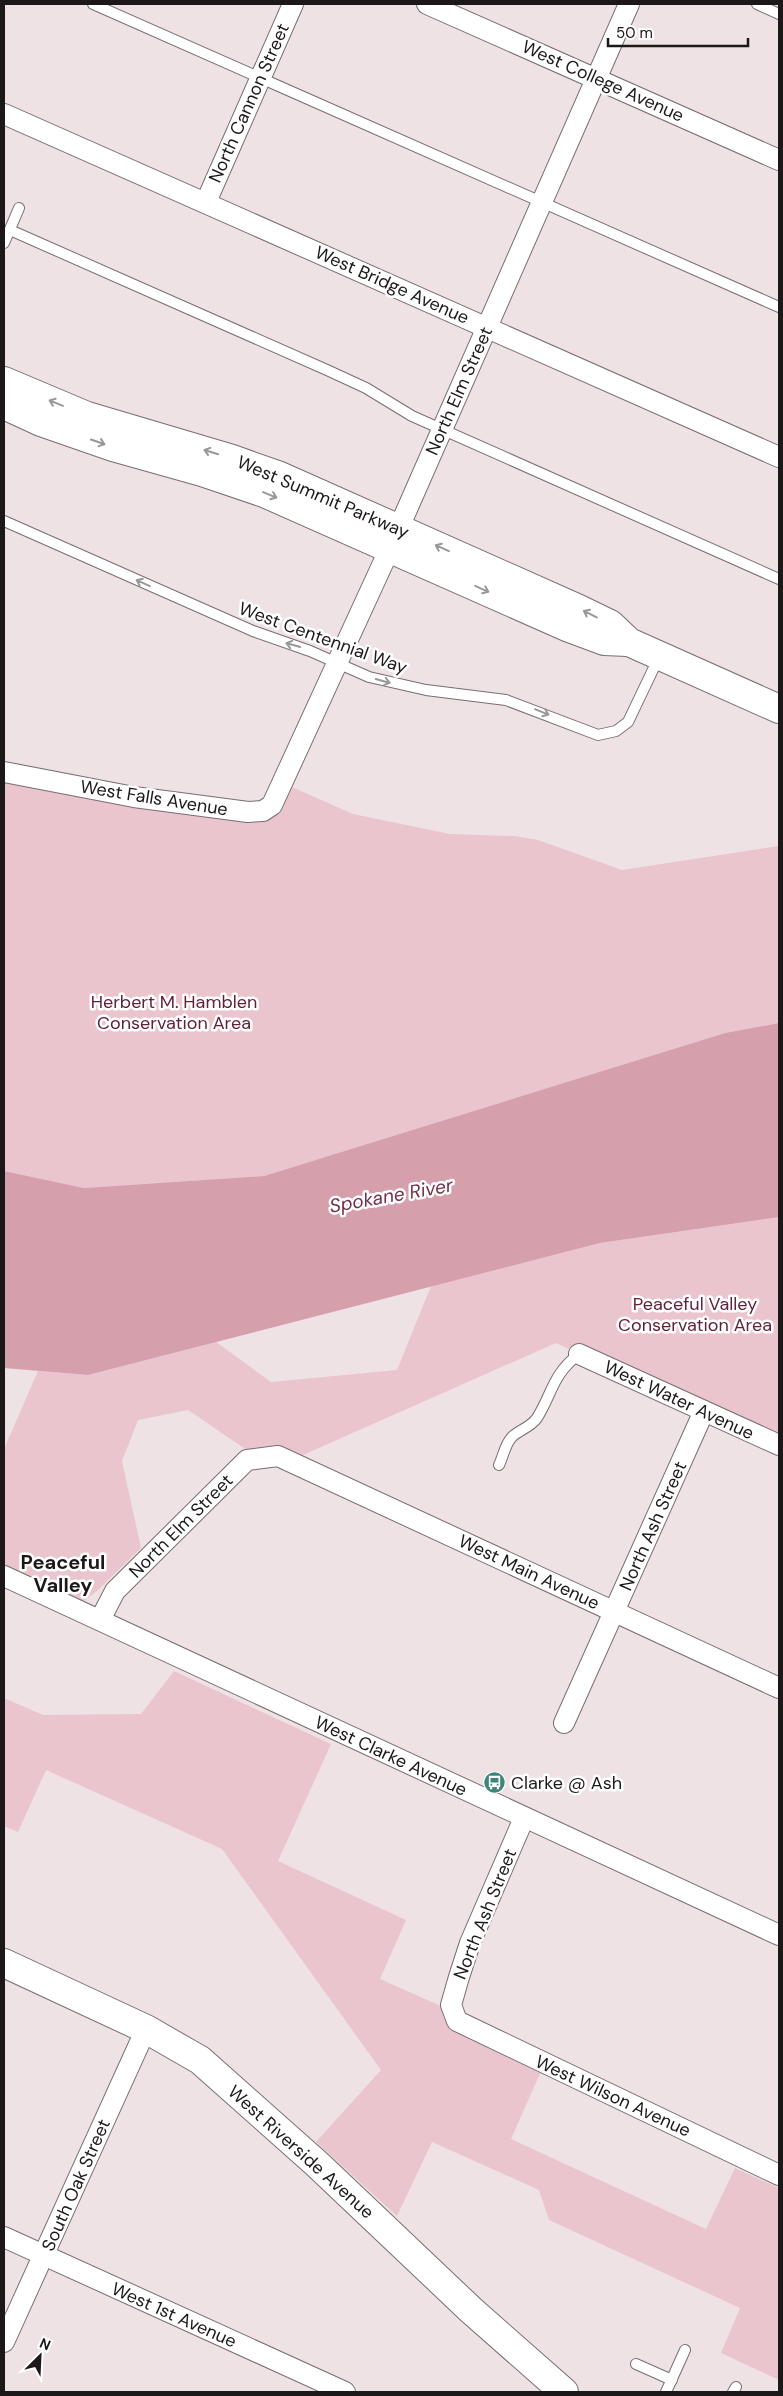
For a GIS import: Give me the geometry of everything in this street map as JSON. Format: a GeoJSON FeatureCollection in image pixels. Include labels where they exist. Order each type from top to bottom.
{"type":"FeatureCollection","features":[{"type":"Feature","properties":{"kind":"street","name":"North Cannon Street"},"geometry":{"type":"LineString","coordinates":[[206,202],[293,4]]}},
{"type":"Feature","properties":{"kind":"street","name":"West College Avenue"},"geometry":{"type":"LineString","coordinates":[[427,4],[779,160]]}},
{"type":"Feature","properties":{"kind":"street","name":"North Elm Street"},"geometry":{"type":"LineString","coordinates":[[286,778],[543,202],[595,78],[629,4]]}},
{"type":"Feature","properties":{"kind":"street","name":"West Bridge Avenue"},"geometry":{"type":"LineString","coordinates":[[4,114],[779,457]]}},
{"type":"Feature","properties":{"kind":"street","name":"West Summit Parkway"},"geometry":{"type":"LineString","coordinates":[[4,381],[95,418],[257,467],[394,538]]}},
{"type":"Feature","properties":{"kind":"street","name":"West Summit Parkway"},"geometry":{"type":"LineString","coordinates":[[4,405],[50,425],[113,448],[202,472],[394,538],[579,609],[610,624],[629,642],[779,709]]}},
{"type":"Feature","properties":{"kind":"street","name":"West Falls Avenue"},"geometry":{"type":"LineString","coordinates":[[4,772],[134,796],[248,812],[258,812],[269,808],[276,800],[286,778]]}},
{"type":"Feature","properties":{"kind":"street","name":"West Water Avenue"},"geometry":{"type":"LineString","coordinates":[[579,1354],[779,1445]]}},
{"type":"Feature","properties":{"kind":"street","name":"North Ash Street"},"geometry":{"type":"LineString","coordinates":[[564,1723],[704,1411]]}},
{"type":"Feature","properties":{"kind":"street","name":"North Elm Street"},"geometry":{"type":"LineString","coordinates":[[100,1620],[115,1591],[247,1460],[278,1456]]}},
{"type":"Feature","properties":{"kind":"street","name":"West Main Avenue"},"geometry":{"type":"LineString","coordinates":[[278,1456],[779,1688]]}},
{"type":"Feature","properties":{"kind":"street","name":"West Clarke Avenue"},"geometry":{"type":"LineString","coordinates":[[4,1576],[779,1935]]}},
{"type":"Feature","properties":{"kind":"street","name":"North Ash Street"},"geometry":{"type":"LineString","coordinates":[[452,2010],[452,1998],[470,1944],[524,1818]]}},
{"type":"Feature","properties":{"kind":"street","name":"West Riverside Avenue"},"geometry":{"type":"LineString","coordinates":[[4,1963],[146,2029],[200,2060],[317,2164],[471,2310],[564,2392]]}},
{"type":"Feature","properties":{"kind":"street","name":"West Wilson Avenue"},"geometry":{"type":"LineString","coordinates":[[452,2010],[457,2021],[469,2028],[779,2175]]}},
{"type":"Feature","properties":{"kind":"street","name":"South Oak Street"},"geometry":{"type":"LineString","coordinates":[[4,2342],[146,2029]]}},
{"type":"Feature","properties":{"kind":"street","name":"West 1st Avenue"},"geometry":{"type":"LineString","coordinates":[[4,2237],[345,2392]]}},
{"type":"Feature","properties":{"kind":"lane"},"geometry":{"type":"LineString","coordinates":[[94,4],[779,307]]}},
{"type":"Feature","properties":{"kind":"lane"},"geometry":{"type":"LineString","coordinates":[[757,4],[779,14]]}},
{"type":"Feature","properties":{"kind":"lane"},"geometry":{"type":"LineString","coordinates":[[4,243],[20,208]]}},
{"type":"Feature","properties":{"kind":"lane"},"geometry":{"type":"LineString","coordinates":[[10,230],[327,370],[373,392],[412,416],[779,579]]}},
{"type":"Feature","properties":{"kind":"lane","name":"West Centennial Way"},"geometry":{"type":"LineString","coordinates":[[4,521],[253,631],[304,649],[369,677],[402,686],[506,700],[536,710],[587,732],[603,735],[620,729],[631,718],[660,656]]}},
{"type":"Feature","properties":{"kind":"lane"},"geometry":{"type":"LineString","coordinates":[[499,1465],[513,1436],[531,1426],[557,1376],[564,1366],[579,1354]]}},
{"type":"Feature","properties":{"kind":"lane"},"geometry":{"type":"LineString","coordinates":[[666,2392],[685,2350]]}},
{"type":"Feature","properties":{"kind":"lane"},"geometry":{"type":"LineString","coordinates":[[636,2364],[672,2380]]}},
{"type":"Feature","properties":{"kind":"green space","name":"Herbert M. Hamblen Conservation Area"},"geometry":{"type":"Polygon","coordinates":[[[4,777],[273,816],[281,811],[292,787],[353,814],[450,834],[514,836],[538,840],[622,870],[779,846],[779,1023],[725,1033],[264,1176],[84,1188],[4,1171],[4,777]]]}},
{"type":"Feature","properties":{"kind":"green space","name":"Peaceful Valley Conservation Area"},"geometry":{"type":"Polygon","coordinates":[[[779,1217],[779,1445],[556,1343],[303,1455],[279,1451],[251,1453],[188,1410],[138,1420],[122,1461],[141,1548],[97,1591],[84,1601],[68,1598],[4,1568],[4,1449],[38,1371],[88,1375],[216,1342],[271,1382],[397,1370],[431,1286],[600,1243],[779,1217]]]}},
{"type":"Feature","properties":{"kind":"green space"},"geometry":{"type":"Polygon","coordinates":[[[174,1671],[331,1744],[278,1861],[406,1920],[380,1979],[441,2006],[443,2016],[450,2028],[542,2069],[511,2139],[706,2229],[735,2168],[779,2188],[779,2380],[721,2353],[740,2308],[549,2220],[539,2190],[432,2142],[397,2216],[316,2142],[381,2070],[222,1849],[46,1770],[18,1832],[4,1826],[4,1698],[43,1715],[141,1714],[174,1671]]]}},
{"type":"Feature","properties":{"kind":"water","name":"Spokane River"},"geometry":{"type":"Polygon","coordinates":[[[779,1023],[779,1217],[600,1243],[88,1375],[4,1368],[4,1171],[84,1188],[264,1176],[725,1033],[779,1023]]]}},
{"type":"Feature","properties":{"kind":"place","name":"Clarke @ Ash"},"geometry":{"type":"Point","coordinates":[495,1783]}},
{"type":"Feature","properties":{"kind":"district","name":"Peaceful Valley"},"geometry":{"type":"Point","coordinates":[63,1574]}}]}
